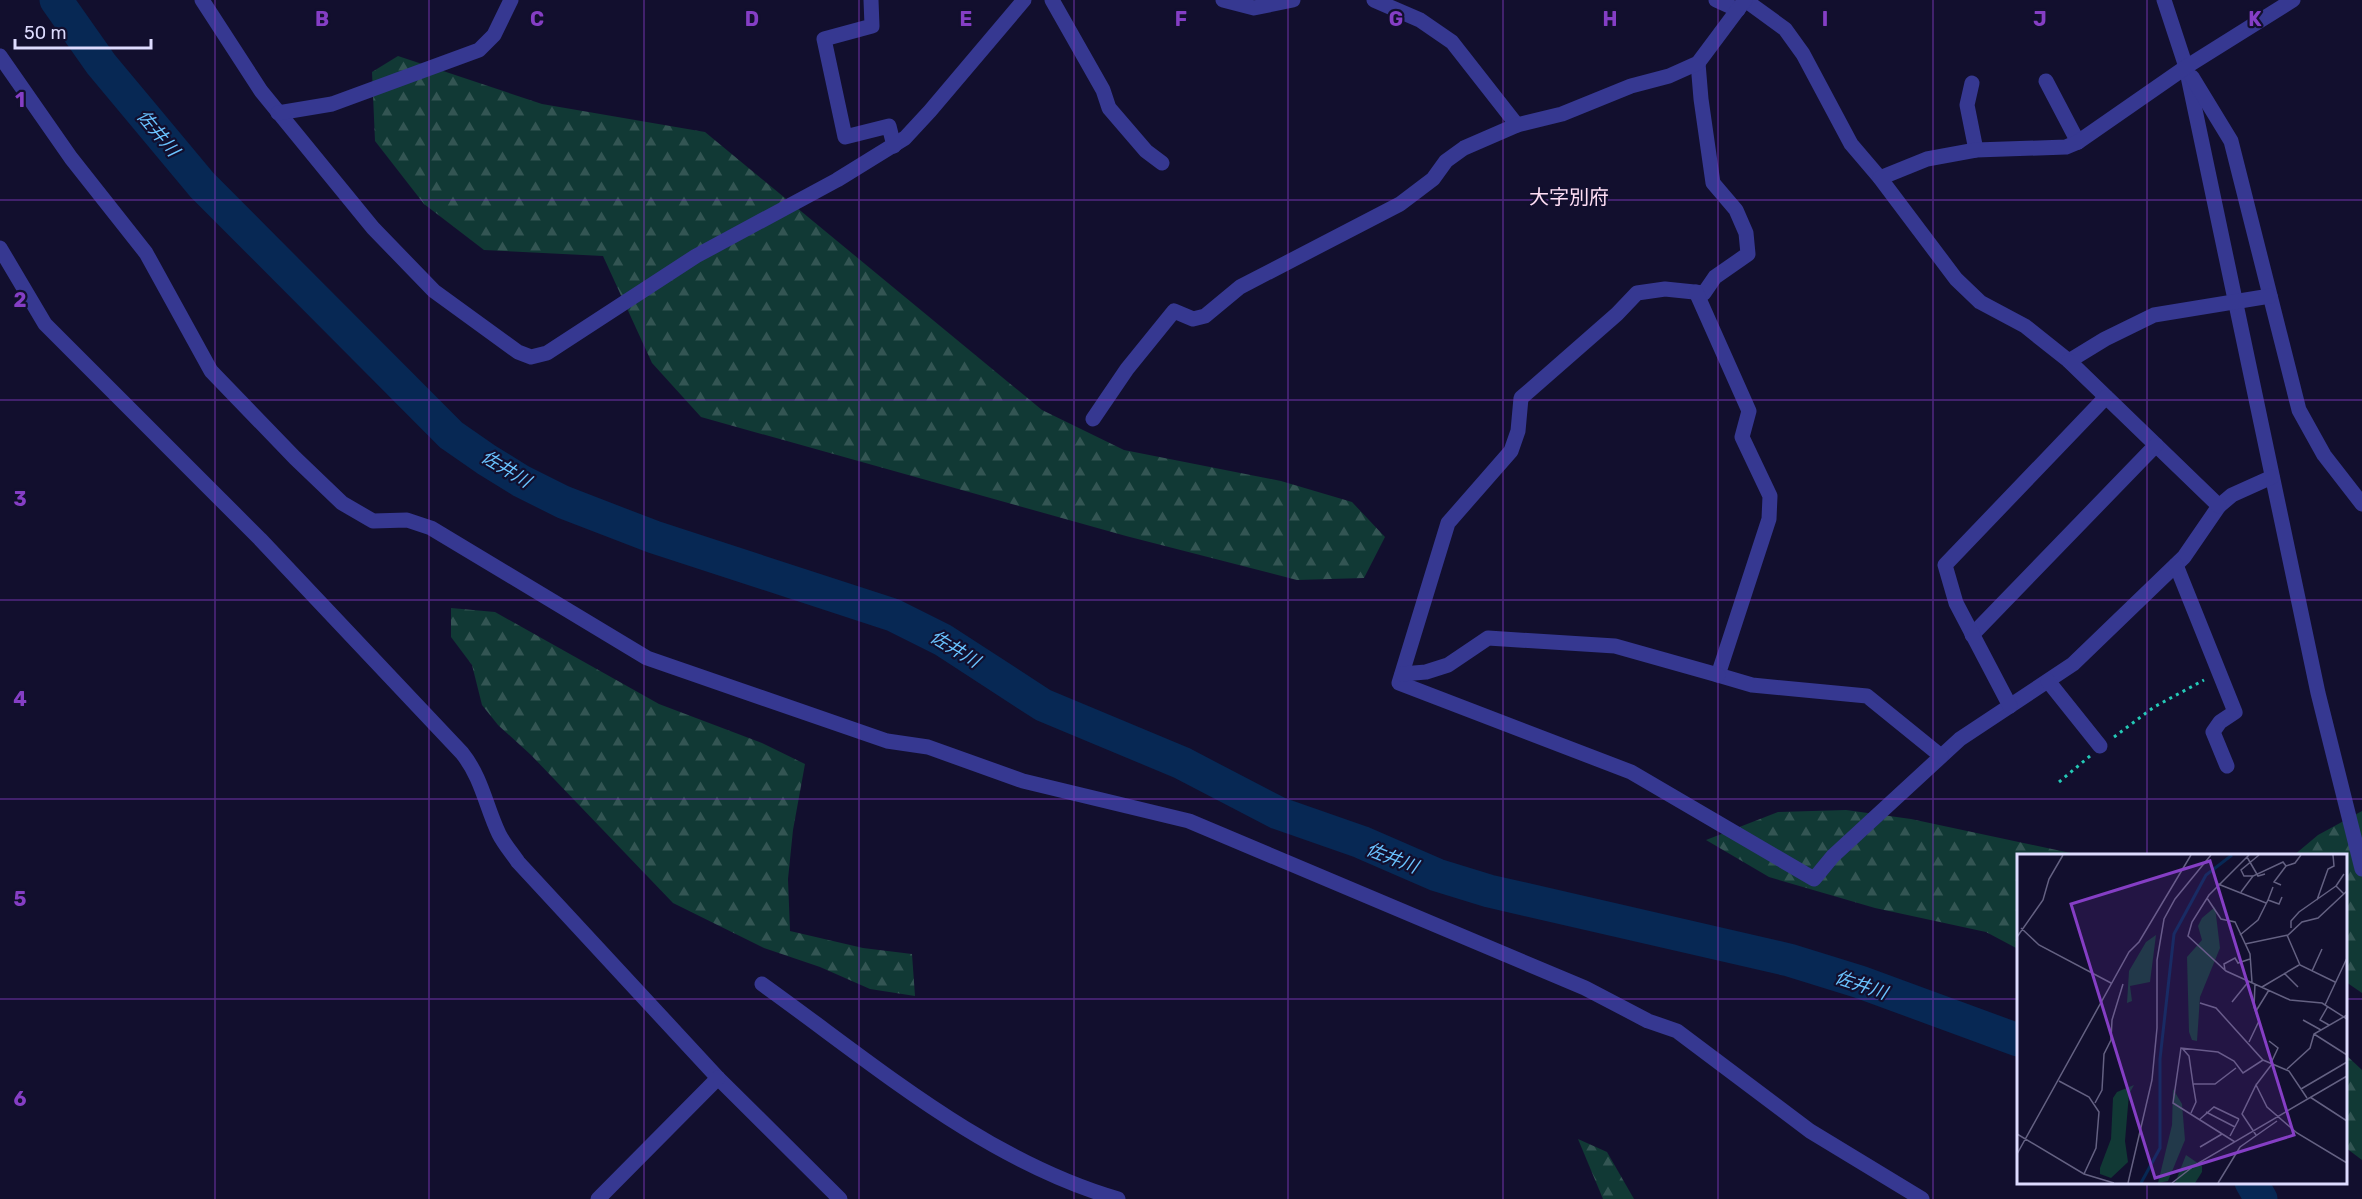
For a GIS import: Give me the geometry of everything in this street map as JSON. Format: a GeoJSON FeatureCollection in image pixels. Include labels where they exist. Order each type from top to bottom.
{"type":"FeatureCollection","features":[{"type":"Feature","properties":{"kind":"street"},"geometry":{"type":"LineString","coordinates":[[202,0],[261,91],[373,228],[434,291],[518,352],[531,357],[547,353],[696,256],[837,180],[894,146],[905,138],[930,111],[1024,0]]}},
{"type":"Feature","properties":{"kind":"street"},"geometry":{"type":"LineString","coordinates":[[278,113],[332,104],[479,50],[494,35],[511,0]]}},
{"type":"Feature","properties":{"kind":"street"},"geometry":{"type":"LineString","coordinates":[[871,0],[872,26],[824,39],[845,137],[889,126],[894,146]]}},
{"type":"Feature","properties":{"kind":"street"},"geometry":{"type":"LineString","coordinates":[[1052,0],[1103,90],[1109,108],[1146,151],[1162,163]]}},
{"type":"Feature","properties":{"kind":"street"},"geometry":{"type":"LineString","coordinates":[[1222,0],[1254,8],[1293,0]]}},
{"type":"Feature","properties":{"kind":"street"},"geometry":{"type":"LineString","coordinates":[[1374,0],[1420,20],[1452,42],[1517,125]]}},
{"type":"Feature","properties":{"kind":"street"},"geometry":{"type":"LineString","coordinates":[[1716,0],[1743,4],[1785,29],[1803,54],[1851,144],[1880,178],[1956,279],[1980,302],[2025,326],[2069,361],[2219,506]]}},
{"type":"Feature","properties":{"kind":"street"},"geometry":{"type":"LineString","coordinates":[[2164,0],[2186,67],[2318,693],[2362,869]]}},
{"type":"Feature","properties":{"kind":"street"},"geometry":{"type":"LineString","coordinates":[[1880,178],[1927,159],[1976,150],[2066,147],[2078,142],[2186,67],[2293,0]]}},
{"type":"Feature","properties":{"kind":"street"},"geometry":{"type":"LineString","coordinates":[[1093,418],[1127,369],[1174,311],[1193,319],[1205,316],[1240,287],[1400,204],[1433,179],[1446,161],[1464,148],[1517,125],[1562,114],[1631,86],[1669,76],[1698,63],[1743,4]]}},
{"type":"Feature","properties":{"kind":"street"},"geometry":{"type":"LineString","coordinates":[[0,56],[71,158],[146,253],[211,371],[342,503],[373,521],[407,520],[431,528],[647,658],[887,741],[928,747],[1023,781],[1189,821],[1585,988],[1647,1021],[1677,1031],[1810,1131],[1922,1199]]}},
{"type":"Feature","properties":{"kind":"street"},"geometry":{"type":"LineString","coordinates":[[1698,63],[1713,183],[1736,210],[1746,233],[1748,254],[1715,277],[1704,292],[1665,289],[1637,293],[1617,314],[1521,398],[1518,430],[1511,452],[1448,523],[1399,683],[1631,772],[1814,879],[1833,856],[1960,739],[2073,664],[2184,557],[2219,506],[2232,495],[2272,477]]}},
{"type":"Feature","properties":{"kind":"street"},"geometry":{"type":"LineString","coordinates":[[2186,67],[2231,141],[2299,410],[2324,455],[2362,504]]}},
{"type":"Feature","properties":{"kind":"street"},"geometry":{"type":"LineString","coordinates":[[2046,81],[2078,142]]}},
{"type":"Feature","properties":{"kind":"street"},"geometry":{"type":"LineString","coordinates":[[1972,83],[1967,105],[1976,150]]}},
{"type":"Feature","properties":{"kind":"street"},"geometry":{"type":"LineString","coordinates":[[0,248],[45,324],[260,539],[451,740],[472,768],[485,793],[499,834],[518,862],[718,1078],[840,1199]]}},
{"type":"Feature","properties":{"kind":"street"},"geometry":{"type":"LineString","coordinates":[[1696,292],[1749,411],[1742,436],[1770,496],[1769,519],[1718,675]]}},
{"type":"Feature","properties":{"kind":"street"},"geometry":{"type":"LineString","coordinates":[[2069,361],[2105,339],[2154,315],[2270,296]]}},
{"type":"Feature","properties":{"kind":"street"},"geometry":{"type":"LineString","coordinates":[[2010,706],[1956,603],[1945,565],[2106,397]]}},
{"type":"Feature","properties":{"kind":"street"},"geometry":{"type":"LineString","coordinates":[[1972,634],[2156,445]]}},
{"type":"Feature","properties":{"kind":"street"},"geometry":{"type":"LineString","coordinates":[[2176,565],[2235,712],[2220,722],[2213,732],[2227,766]]}},
{"type":"Feature","properties":{"kind":"street"},"geometry":{"type":"LineString","coordinates":[[1401,674],[1426,672],[1448,665],[1488,638],[1615,646],[1752,685],[1867,696],[1941,756]]}},
{"type":"Feature","properties":{"kind":"street"},"geometry":{"type":"LineString","coordinates":[[2048,681],[2100,746]]}},
{"type":"Feature","properties":{"kind":"street"},"geometry":{"type":"LineString","coordinates":[[762,984],[848,1048],[968,1129],[1014,1156],[1096,1193],[1118,1199]]}},
{"type":"Feature","properties":{"kind":"street"},"geometry":{"type":"LineString","coordinates":[[598,1199],[718,1078]]}},
{"type":"Feature","properties":{"kind":"path"},"geometry":{"type":"LineString","coordinates":[[2059,782],[2100,746],[2154,707],[2219,672]]}},
{"type":"Feature","properties":{"kind":"green space"},"geometry":{"type":"Polygon","coordinates":[[[398,56],[542,104],[705,132],[1042,410],[1124,450],[1281,481],[1352,502],[1385,537],[1364,578],[1297,580],[1126,536],[701,417],[652,363],[603,256],[484,250],[424,204],[375,141],[372,72],[398,56]]]}},
{"type":"Feature","properties":{"kind":"green space"},"geometry":{"type":"Polygon","coordinates":[[[451,608],[495,612],[659,704],[762,743],[805,764],[793,830],[788,879],[790,931],[863,948],[912,954],[915,996],[870,989],[820,967],[764,948],[673,903],[531,755],[498,725],[482,705],[472,665],[451,637],[451,608]]]}},
{"type":"Feature","properties":{"kind":"green space"},"geometry":{"type":"Polygon","coordinates":[[[1846,810],[1911,819],[2075,854],[2017,854],[2017,948],[1986,932],[1875,908],[1769,877],[1706,840],[1778,812],[1846,810]]]}},
{"type":"Feature","properties":{"kind":"green space"},"geometry":{"type":"Polygon","coordinates":[[[2362,811],[2362,993],[2347,983],[2347,854],[2295,854],[2318,835],[2362,811]]]}},
{"type":"Feature","properties":{"kind":"green space"},"geometry":{"type":"Polygon","coordinates":[[[2347,1056],[2362,1070],[2362,1160],[2347,1149],[2347,1056]]]}},
{"type":"Feature","properties":{"kind":"green space"},"geometry":{"type":"Polygon","coordinates":[[[1578,1139],[1607,1152],[1634,1199],[1603,1199],[1578,1139]]]}},
{"type":"Feature","properties":{"kind":"waterway","name":"佐井川"},"geometry":{"type":"LineString","coordinates":[[56,0],[101,64],[202,185],[451,435],[521,481],[563,502],[654,537],[893,615],[943,640],[1043,705],[1182,763],[1278,813],[1361,842],[1437,875],[1489,891],[1789,960],[1860,982],[2017,1040]]}},
{"type":"Feature","properties":{"kind":"waterway","name":"佐井川"},"geometry":{"type":"LineString","coordinates":[[2252,1184],[2261,1199]]}},
{"type":"Feature","properties":{"kind":"district","name":"大字別府"},"geometry":{"type":"Point","coordinates":[1569,197]}}]}
